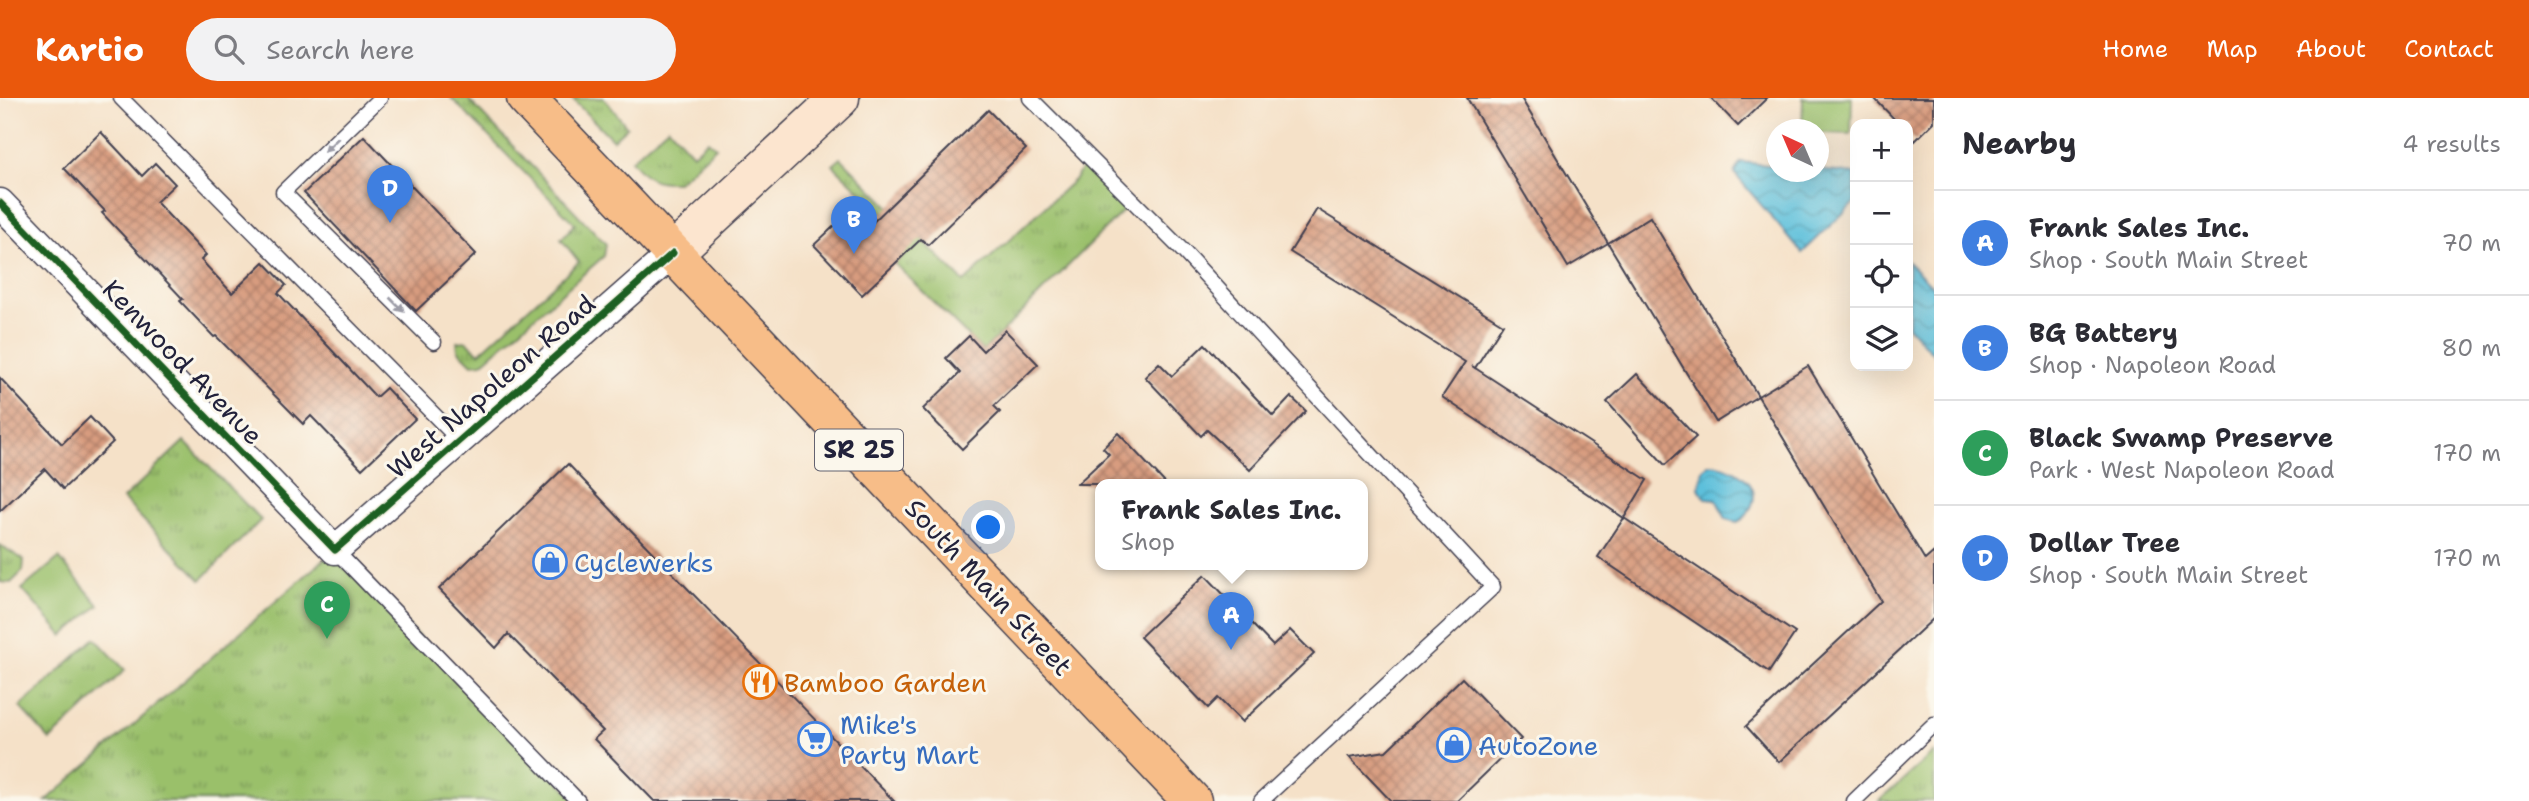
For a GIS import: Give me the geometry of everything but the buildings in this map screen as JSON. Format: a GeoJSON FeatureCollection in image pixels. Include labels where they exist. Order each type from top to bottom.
{"type":"FeatureCollection","features":[{"type":"Feature","properties":{"kind":"main road","name":"South Main Street"},"geometry":{"type":"LineString","coordinates":[[526,98],[1192,801]]}},
{"type":"Feature","properties":{"kind":"main road"},"geometry":{"type":"LineString","coordinates":[[673,253],[840,98]]}},
{"type":"Feature","properties":{"kind":"street","name":"Kenwood Avenue"},"geometry":{"type":"LineString","coordinates":[[0,203],[335,550]]}},
{"type":"Feature","properties":{"kind":"street","name":"West Napoleon Road"},"geometry":{"type":"LineString","coordinates":[[335,550],[673,253]]}},
{"type":"Feature","properties":{"kind":"lane"},"geometry":{"type":"LineString","coordinates":[[121,98],[460,441]]}},
{"type":"Feature","properties":{"kind":"lane"},"geometry":{"type":"LineString","coordinates":[[380,98],[283,191],[434,342]]}},
{"type":"Feature","properties":{"kind":"lane"},"geometry":{"type":"LineString","coordinates":[[1030,98],[1184,252],[1493,587],[1261,801]]}},
{"type":"Feature","properties":{"kind":"lane","name":"Kenwood Avenue"},"geometry":{"type":"LineString","coordinates":[[335,550],[578,801]]}},
{"type":"Feature","properties":{"kind":"lane"},"geometry":{"type":"LineString","coordinates":[[1854,801],[1934,724]]}},
{"type":"Feature","properties":{"kind":"green space"},"geometry":{"type":"Polygon","coordinates":[[[451,98],[467,98],[606,244],[604,256],[482,363],[472,364],[458,350],[457,342],[467,341],[479,353],[579,262],[561,239],[575,224],[451,98]]]}},
{"type":"Feature","properties":{"kind":"green space"},"geometry":{"type":"Polygon","coordinates":[[[604,98],[627,127],[613,140],[572,99],[604,98]]]}},
{"type":"Feature","properties":{"kind":"green space"},"geometry":{"type":"Polygon","coordinates":[[[1803,98],[1852,98],[1850,134],[1829,133],[1829,119],[1802,119],[1803,98]]]}},
{"type":"Feature","properties":{"kind":"green space"},"geometry":{"type":"Polygon","coordinates":[[[668,127],[693,154],[708,140],[716,147],[678,182],[651,179],[631,160],[668,127]]]}},
{"type":"Feature","properties":{"kind":"green space"},"geometry":{"type":"Polygon","coordinates":[[[841,158],[964,282],[1075,179],[1083,167],[1125,209],[983,351],[895,264],[914,243],[833,165],[841,158]]]}},
{"type":"Feature","properties":{"kind":"green space"},"geometry":{"type":"Polygon","coordinates":[[[184,441],[261,520],[201,580],[123,499],[184,441]]]}},
{"type":"Feature","properties":{"kind":"green space"},"geometry":{"type":"Polygon","coordinates":[[[0,545],[24,560],[23,571],[11,583],[0,582],[0,545]]]}},
{"type":"Feature","properties":{"kind":"green space"},"geometry":{"type":"Polygon","coordinates":[[[335,550],[578,801],[46,801],[335,550]]]}},
{"type":"Feature","properties":{"kind":"green space"},"geometry":{"type":"Polygon","coordinates":[[[59,558],[99,605],[63,636],[22,589],[59,558]]]}},
{"type":"Feature","properties":{"kind":"green space"},"geometry":{"type":"Polygon","coordinates":[[[95,638],[125,670],[50,740],[20,707],[95,638]]]}},
{"type":"Feature","properties":{"kind":"green space"},"geometry":{"type":"Polygon","coordinates":[[[1934,752],[1934,801],[1879,801],[1934,752]]]}},
{"type":"Feature","properties":{"kind":"water"},"geometry":{"type":"Polygon","coordinates":[[[1741,162],[1766,165],[1766,182],[1829,182],[1829,171],[1850,173],[1850,207],[1802,253],[1734,173],[1741,162]]]}},
{"type":"Feature","properties":{"kind":"water"},"geometry":{"type":"Polygon","coordinates":[[[1913,267],[1934,288],[1934,355],[1913,332],[1913,267]]]}},
{"type":"Feature","properties":{"kind":"water"},"geometry":{"type":"Polygon","coordinates":[[[1709,464],[1734,471],[1748,481],[1752,488],[1752,505],[1746,515],[1737,522],[1726,519],[1716,499],[1705,498],[1699,488],[1703,470],[1709,464]]]}},
{"type":"Feature","properties":{"kind":"cycle path"},"geometry":{"type":"LineString","coordinates":[[0,203],[335,550],[673,253]]}},
{"type":"Feature","properties":{"kind":"place","name":"Dollar Tree"},"geometry":{"type":"Point","coordinates":[390,223]}},
{"type":"Feature","properties":{"kind":"place","name":"BG Battery"},"geometry":{"type":"Point","coordinates":[854,254]}},
{"type":"Feature","properties":{"kind":"place","name":"Cyclewerks"},"geometry":{"type":"Point","coordinates":[550,562]}},
{"type":"Feature","properties":{"kind":"place","name":"Black Swamp Preserve"},"geometry":{"type":"Point","coordinates":[327,639]}},
{"type":"Feature","properties":{"kind":"place","name":"Frank Sales Inc."},"geometry":{"type":"Point","coordinates":[1231,650]}},
{"type":"Feature","properties":{"kind":"place","name":"Bamboo Garden"},"geometry":{"type":"Point","coordinates":[760,682]}},
{"type":"Feature","properties":{"kind":"place","name":"Mike's Party Mart"},"geometry":{"type":"Point","coordinates":[815,739]}},
{"type":"Feature","properties":{"kind":"place","name":"AutoZone"},"geometry":{"type":"Point","coordinates":[1454,745]}}]}
